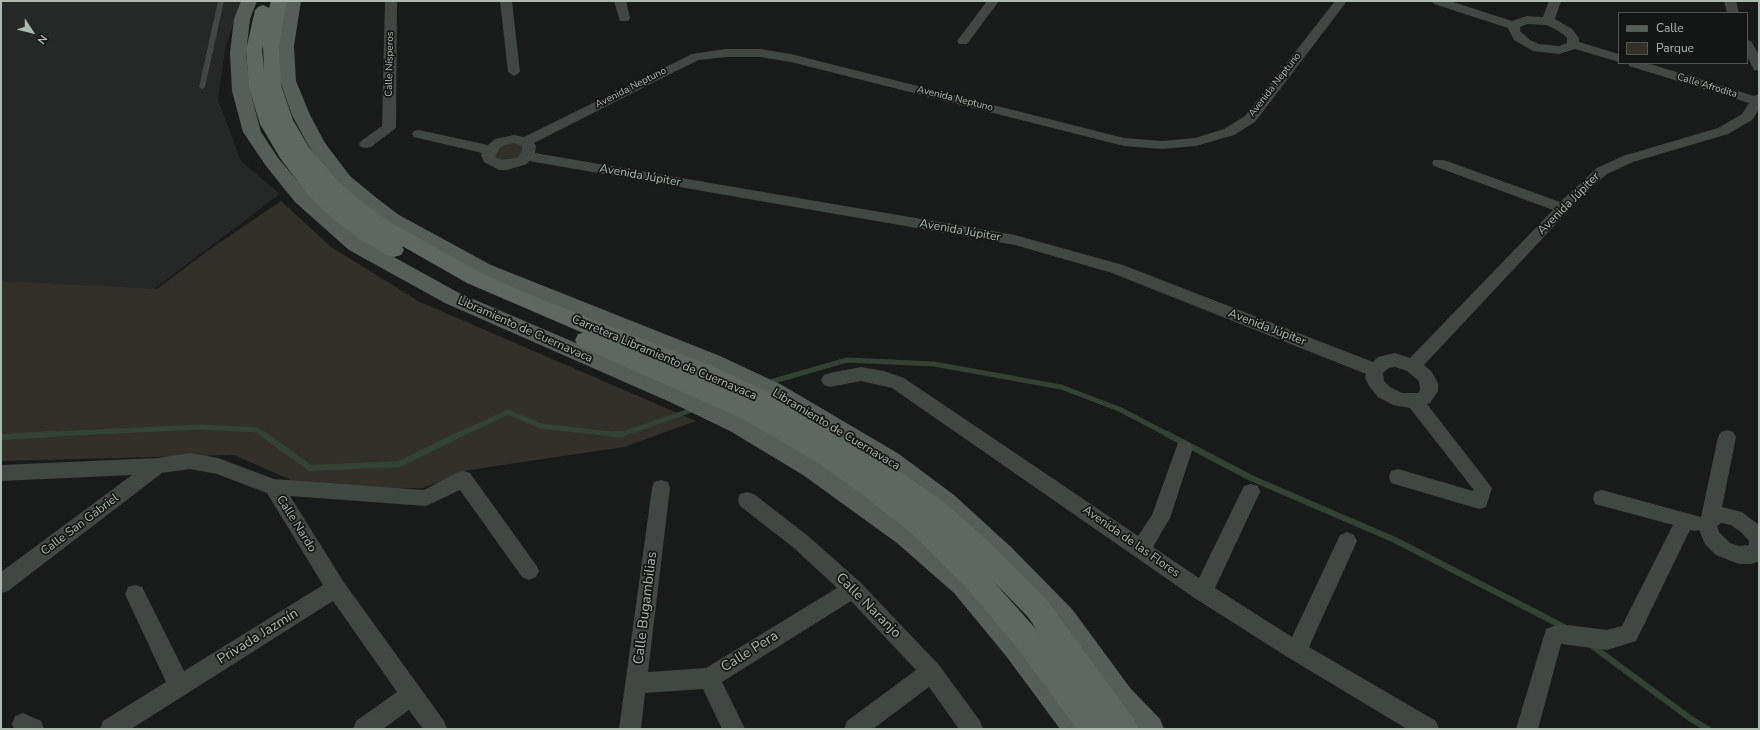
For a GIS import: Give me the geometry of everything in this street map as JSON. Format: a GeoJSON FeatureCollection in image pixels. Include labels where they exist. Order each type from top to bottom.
{"type":"FeatureCollection","features":[{"type":"Feature","properties":{"kind":"highway","name":"Carretera Libramiento de Cuernavaca"},"geometry":{"type":"LineString","coordinates":[[266,1],[260,18],[254,50],[257,88],[269,124],[286,154],[316,192],[331,206],[368,235],[420,266],[463,287],[695,378]]}},
{"type":"Feature","properties":{"kind":"highway","name":"Carretera Libramiento de Cuernavaca"},"geometry":{"type":"LineString","coordinates":[[279,1],[274,17],[271,47],[273,85],[284,120],[301,149],[331,185],[355,207],[383,227],[474,278],[836,442],[880,470],[936,511],[980,550],[1037,608],[1124,729]]}},
{"type":"Feature","properties":{"kind":"highway","name":"Carretera Libramiento de Cuernavaca"},"geometry":{"type":"LineString","coordinates":[[756,407],[868,485],[919,524],[974,578],[1022,634],[1095,729]]}},
{"type":"Feature","properties":{"kind":"main road","name":"Libramiento de Cuernavaca"},"geometry":{"type":"LineString","coordinates":[[249,1],[242,19],[238,53],[241,91],[252,132],[272,162],[302,198],[356,245],[452,298],[695,378]]}},
{"type":"Feature","properties":{"kind":"main road","name":"Libramiento de Cuernavaca"},"geometry":{"type":"LineString","coordinates":[[293,1],[286,46],[288,81],[301,115],[317,145],[343,180],[367,201],[392,220],[484,270],[542,295],[695,378],[756,407],[891,461],[945,502],[1002,555],[1064,618],[1121,698],[1150,729]]}},
{"type":"Feature","properties":{"kind":"main road","name":"Libramiento de Cuernavaca"},"geometry":{"type":"LineString","coordinates":[[756,407],[811,468],[906,535],[963,585],[1016,647],[1077,729]]}},
{"type":"Feature","properties":{"kind":"street","name":"Calle Nísperos"},"geometry":{"type":"LineString","coordinates":[[366,144],[389,128],[391,1]]}},
{"type":"Feature","properties":{"kind":"street"},"geometry":{"type":"LineString","coordinates":[[506,1],[514,72]]}},
{"type":"Feature","properties":{"kind":"street"},"geometry":{"type":"LineString","coordinates":[[620,1],[624,18]]}},
{"type":"Feature","properties":{"kind":"street"},"geometry":{"type":"LineString","coordinates":[[963,41],[994,1]]}},
{"type":"Feature","properties":{"kind":"street","name":"Avenida Neptuno"},"geometry":{"type":"LineString","coordinates":[[526,149],[671,68],[696,57],[726,53],[760,53],[791,58],[1124,142],[1162,145],[1196,142],[1229,132],[1250,118],[1341,1]]}},
{"type":"Feature","properties":{"kind":"street"},"geometry":{"type":"LineString","coordinates":[[1438,1],[1514,26]]}},
{"type":"Feature","properties":{"kind":"street"},"geometry":{"type":"LineString","coordinates":[[1548,22],[1555,1]]}},
{"type":"Feature","properties":{"kind":"street"},"geometry":{"type":"LineString","coordinates":[[1730,1],[1733,12]]}},
{"type":"Feature","properties":{"kind":"street"},"geometry":{"type":"LineString","coordinates":[[1514,26],[1519,22],[1527,20],[1548,22],[1568,32],[1573,38],[1573,44]]}},
{"type":"Feature","properties":{"kind":"street"},"geometry":{"type":"LineString","coordinates":[[1514,26],[1514,31],[1518,37],[1537,48],[1560,50],[1568,48],[1573,44]]}},
{"type":"Feature","properties":{"kind":"street"},"geometry":{"type":"LineString","coordinates":[[1573,44],[1618,58]]}},
{"type":"Feature","properties":{"kind":"street"},"geometry":{"type":"LineString","coordinates":[[1748,46],[1759,67]]}},
{"type":"Feature","properties":{"kind":"street","name":"Calle Afrodita"},"geometry":{"type":"LineString","coordinates":[[1637,64],[1758,100]]}},
{"type":"Feature","properties":{"kind":"street","name":"Avenida Júpiter"},"geometry":{"type":"LineString","coordinates":[[1413,366],[1563,208],[1602,171],[1628,159],[1723,131],[1747,117],[1758,100]]}},
{"type":"Feature","properties":{"kind":"street"},"geometry":{"type":"LineString","coordinates":[[419,134],[490,150]]}},
{"type":"Feature","properties":{"kind":"street"},"geometry":{"type":"LineString","coordinates":[[514,139],[526,149],[514,164],[499,165],[489,160],[488,155],[490,150],[500,142],[514,139]]}},
{"type":"Feature","properties":{"kind":"street","name":"Avenida Júpiter"},"geometry":{"type":"LineString","coordinates":[[526,149],[1015,240],[1117,269],[1375,370]]}},
{"type":"Feature","properties":{"kind":"street"},"geometry":{"type":"LineString","coordinates":[[1439,163],[1563,208]]}},
{"type":"Feature","properties":{"kind":"street"},"geometry":{"type":"LineString","coordinates":[[1395,360],[1413,366],[1425,376],[1429,383],[1429,391],[1424,398],[1415,401],[1400,400],[1384,392],[1374,378],[1375,370],[1384,362],[1395,360]]}},
{"type":"Feature","properties":{"kind":"street","name":"Avenida de las Flores"},"geometry":{"type":"LineString","coordinates":[[830,380],[861,374],[884,378],[898,383],[1141,548],[1203,592],[1296,651],[1428,729]]}},
{"type":"Feature","properties":{"kind":"street"},"geometry":{"type":"LineString","coordinates":[[1398,477],[1479,501],[1483,488],[1415,401]]}},
{"type":"Feature","properties":{"kind":"street"},"geometry":{"type":"LineString","coordinates":[[1727,437],[1708,522],[1712,538],[1723,548],[1739,555],[1752,555],[1759,549]]}},
{"type":"Feature","properties":{"kind":"street"},"geometry":{"type":"LineString","coordinates":[[1141,548],[1160,518],[1184,448]]}},
{"type":"Feature","properties":{"kind":"street","name":"Calle Nardo"},"geometry":{"type":"LineString","coordinates":[[1,473],[158,466],[190,461],[218,466],[274,487],[336,588],[436,729]]}},
{"type":"Feature","properties":{"kind":"street","name":"Calle San Gabriel"},"geometry":{"type":"LineString","coordinates":[[1,584],[158,466]]}},
{"type":"Feature","properties":{"kind":"street"},"geometry":{"type":"LineString","coordinates":[[274,487],[426,498],[464,480],[529,571]]}},
{"type":"Feature","properties":{"kind":"street","name":"Calle Bugambilias"},"geometry":{"type":"LineString","coordinates":[[630,729],[662,488]]}},
{"type":"Feature","properties":{"kind":"street"},"geometry":{"type":"LineString","coordinates":[[1203,592],[1251,492]]}},
{"type":"Feature","properties":{"kind":"street"},"geometry":{"type":"LineString","coordinates":[[1602,498],[1685,520],[1708,522],[1721,515],[1735,518],[1750,527],[1758,538],[1759,546]]}},
{"type":"Feature","properties":{"kind":"street","name":"Calle Naranjo"},"geometry":{"type":"LineString","coordinates":[[747,500],[801,542],[853,588],[931,672],[972,729]]}},
{"type":"Feature","properties":{"kind":"street"},"geometry":{"type":"LineString","coordinates":[[1527,729],[1553,636],[1558,634],[1607,640],[1629,634],[1685,520]]}},
{"type":"Feature","properties":{"kind":"street"},"geometry":{"type":"LineString","coordinates":[[1296,651],[1346,540]]}},
{"type":"Feature","properties":{"kind":"street","name":"Privada Jazmín"},"geometry":{"type":"LineString","coordinates":[[111,729],[336,588]]}},
{"type":"Feature","properties":{"kind":"street","name":"Calle Pera"},"geometry":{"type":"LineString","coordinates":[[637,683],[709,678],[853,588]]}},
{"type":"Feature","properties":{"kind":"street"},"geometry":{"type":"LineString","coordinates":[[135,594],[180,687]]}},
{"type":"Feature","properties":{"kind":"street"},"geometry":{"type":"LineString","coordinates":[[855,729],[931,672]]}},
{"type":"Feature","properties":{"kind":"street"},"geometry":{"type":"LineString","coordinates":[[709,678],[734,729]]}},
{"type":"Feature","properties":{"kind":"street"},"geometry":{"type":"LineString","coordinates":[[364,729],[412,695]]}},
{"type":"Feature","properties":{"kind":"lane"},"geometry":{"type":"LineString","coordinates":[[202,87],[221,1]]}},
{"type":"Feature","properties":{"kind":"shaded area"},"geometry":{"type":"Polygon","coordinates":[[[1,1],[241,1],[225,49],[218,100],[241,161],[280,194],[72,351],[1,344],[1,1]]]}},
{"type":"Feature","properties":{"kind":"green space"},"geometry":{"type":"Polygon","coordinates":[[[514,142],[522,145],[525,150],[521,157],[513,161],[494,160],[495,148],[503,144],[514,142]]]}},
{"type":"Feature","properties":{"kind":"green space"},"geometry":{"type":"Polygon","coordinates":[[[281,201],[331,247],[420,302],[696,421],[624,447],[469,470],[423,488],[307,487],[234,455],[1,461],[1,281],[157,289],[206,252],[281,201]]]}},
{"type":"Feature","properties":{"kind":"waterway"},"geometry":{"type":"LineString","coordinates":[[767,383],[847,360],[934,364],[1061,387],[1119,409],[1169,435]]}},
{"type":"Feature","properties":{"kind":"waterway"},"geometry":{"type":"LineString","coordinates":[[459,435],[508,412],[541,426],[620,435],[695,409]]}},
{"type":"Feature","properties":{"kind":"waterway"},"geometry":{"type":"LineString","coordinates":[[49,434],[201,427],[257,430],[264,435]]}},
{"type":"Feature","properties":{"kind":"waterway"},"geometry":{"type":"LineString","coordinates":[[1,437],[49,434]]}},
{"type":"Feature","properties":{"kind":"waterway"},"geometry":{"type":"LineString","coordinates":[[34,435],[49,434]]}},
{"type":"Feature","properties":{"kind":"waterway"},"geometry":{"type":"LineString","coordinates":[[49,434],[54,434]]}},
{"type":"Feature","properties":{"kind":"waterway"},"geometry":{"type":"LineString","coordinates":[[263,434],[310,468],[399,464],[461,434]]}},
{"type":"Feature","properties":{"kind":"waterway"},"geometry":{"type":"LineString","coordinates":[[614,434],[622,434]]}},
{"type":"Feature","properties":{"kind":"waterway"},"geometry":{"type":"LineString","coordinates":[[1167,434],[1251,478],[1395,540],[1564,627]]}},
{"type":"Feature","properties":{"kind":"waterway"},"geometry":{"type":"LineString","coordinates":[[1591,645],[1691,719],[1708,729]]}}]}
